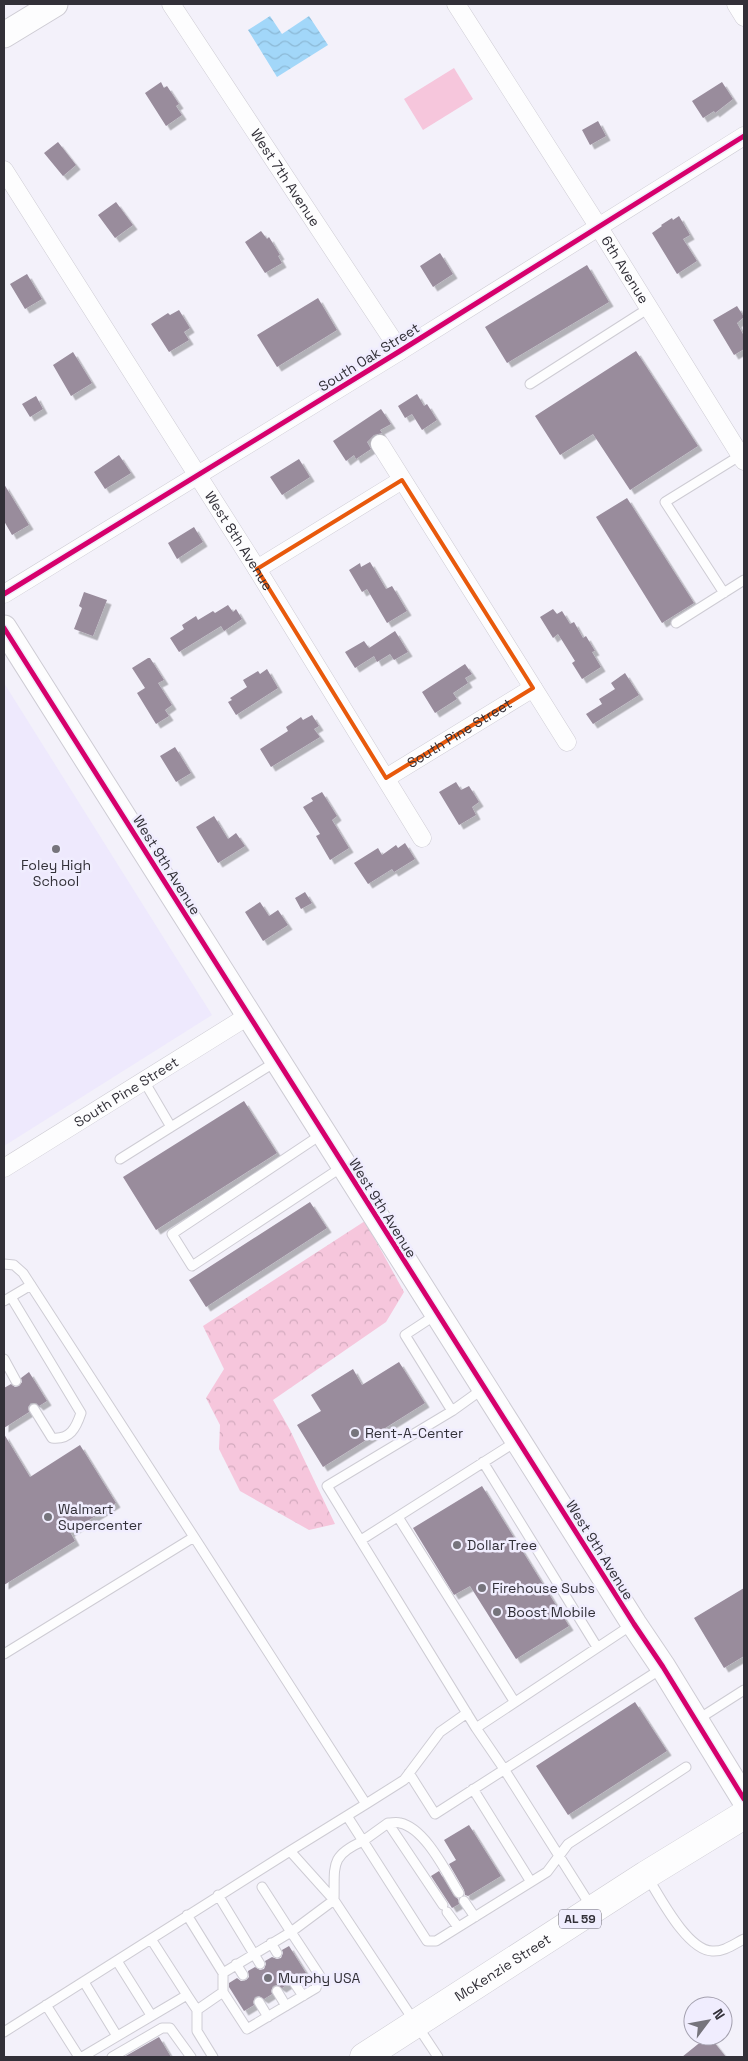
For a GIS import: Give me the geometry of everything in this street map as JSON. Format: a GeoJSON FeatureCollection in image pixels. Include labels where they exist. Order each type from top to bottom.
{"type":"FeatureCollection","features":[{"type":"Feature","properties":{"kind":"main road","name":"McKenzie Street"},"geometry":{"type":"LineString","coordinates":[[364,2057],[744,1812]]}},
{"type":"Feature","properties":{"kind":"street"},"geometry":{"type":"LineString","coordinates":[[4,35],[55,4]]}},
{"type":"Feature","properties":{"kind":"street","name":"West 7th Avenue"},"geometry":{"type":"LineString","coordinates":[[170,4],[400,351]]}},
{"type":"Feature","properties":{"kind":"street","name":"6th Avenue"},"geometry":{"type":"LineString","coordinates":[[456,4],[743,458]]}},
{"type":"Feature","properties":{"kind":"street"},"geometry":{"type":"LineString","coordinates":[[736,4],[744,16]]}},
{"type":"Feature","properties":{"kind":"street","name":"South Oak Street"},"geometry":{"type":"LineString","coordinates":[[4,594],[400,351],[744,136]]}},
{"type":"Feature","properties":{"kind":"street","name":"West 8th Avenue"},"geometry":{"type":"LineString","coordinates":[[4,170],[258,569],[422,838]]}},
{"type":"Feature","properties":{"kind":"street"},"geometry":{"type":"LineString","coordinates":[[380,444],[568,742]]}},
{"type":"Feature","properties":{"kind":"street"},"geometry":{"type":"LineString","coordinates":[[258,569],[402,480]]}},
{"type":"Feature","properties":{"kind":"street","name":"West 9th Avenue"},"geometry":{"type":"LineString","coordinates":[[4,628],[322,1134],[663,1667],[695,1721],[744,1812]]}},
{"type":"Feature","properties":{"kind":"street","name":"South Pine Street"},"geometry":{"type":"LineString","coordinates":[[386,778],[533,688]]}},
{"type":"Feature","properties":{"kind":"street","name":"South Pine Street"},"geometry":{"type":"LineString","coordinates":[[4,1168],[248,1016]]}},
{"type":"Feature","properties":{"kind":"lane"},"geometry":{"type":"LineString","coordinates":[[530,384],[649,308]]}},
{"type":"Feature","properties":{"kind":"lane"},"geometry":{"type":"LineString","coordinates":[[724,593],[665,502],[743,458]]}},
{"type":"Feature","properties":{"kind":"lane"},"geometry":{"type":"LineString","coordinates":[[676,623],[744,580]]}},
{"type":"Feature","properties":{"kind":"lane"},"geometry":{"type":"LineString","coordinates":[[120,1159],[277,1061]]}},
{"type":"Feature","properties":{"kind":"lane"},"geometry":{"type":"LineString","coordinates":[[144,1081],[171,1127]]}},
{"type":"Feature","properties":{"kind":"lane"},"geometry":{"type":"LineString","coordinates":[[322,1134],[172,1234],[192,1266],[344,1166]]}},
{"type":"Feature","properties":{"kind":"lane"},"geometry":{"type":"LineString","coordinates":[[4,1264],[14,1266],[23,1273],[366,1804]]}},
{"type":"Feature","properties":{"kind":"lane"},"geometry":{"type":"LineString","coordinates":[[31,1285],[7,1299],[81,1413],[77,1425],[69,1434],[61,1439],[52,1438],[34,1409]]}},
{"type":"Feature","properties":{"kind":"lane"},"geometry":{"type":"LineString","coordinates":[[437,1314],[405,1335],[452,1411]]}},
{"type":"Feature","properties":{"kind":"lane"},"geometry":{"type":"LineString","coordinates":[[4,1359],[16,1381]]}},
{"type":"Feature","properties":{"kind":"lane"},"geometry":{"type":"LineString","coordinates":[[484,1388],[452,1411],[328,1486],[476,1728],[593,1910]]}},
{"type":"Feature","properties":{"kind":"lane"},"geometry":{"type":"LineString","coordinates":[[361,1540],[518,1441]]}},
{"type":"Feature","properties":{"kind":"lane"},"geometry":{"type":"LineString","coordinates":[[483,1462],[597,1647]]}},
{"type":"Feature","properties":{"kind":"lane"},"geometry":{"type":"LineString","coordinates":[[398,1517],[514,1701]]}},
{"type":"Feature","properties":{"kind":"lane"},"geometry":{"type":"LineString","coordinates":[[4,1654],[194,1537]]}},
{"type":"Feature","properties":{"kind":"lane"},"geometry":{"type":"LineString","coordinates":[[476,1728],[514,1701],[634,1624]]}},
{"type":"Feature","properties":{"kind":"lane"},"geometry":{"type":"LineString","coordinates":[[409,1773],[435,1814],[663,1667]]}},
{"type":"Feature","properties":{"kind":"lane"},"geometry":{"type":"LineString","coordinates":[[695,1721],[744,1690]]}},
{"type":"Feature","properties":{"kind":"lane"},"geometry":{"type":"LineString","coordinates":[[4,2032],[218,1895],[404,1780],[440,1732],[467,1713]]}},
{"type":"Feature","properties":{"kind":"lane"},"geometry":{"type":"LineString","coordinates":[[347,1816],[427,1941],[436,1941],[547,1872],[568,1844],[686,1767]]}},
{"type":"Feature","properties":{"kind":"lane"},"geometry":{"type":"LineString","coordinates":[[473,1790],[531,1882]]}},
{"type":"Feature","properties":{"kind":"lane"},"geometry":{"type":"LineString","coordinates":[[334,1900],[335,1863],[342,1852],[363,1841],[388,1823],[400,1822],[412,1828],[423,1837],[475,1917]]}},
{"type":"Feature","properties":{"kind":"lane"},"geometry":{"type":"LineString","coordinates":[[388,1823],[458,1928]]}},
{"type":"Feature","properties":{"kind":"lane"},"geometry":{"type":"LineString","coordinates":[[290,1850],[334,1900],[438,2057]]}},
{"type":"Feature","properties":{"kind":"lane"},"geometry":{"type":"LineString","coordinates":[[646,1876],[679,1927],[691,1940],[702,1948],[711,1951],[723,1950],[744,1939]]}},
{"type":"Feature","properties":{"kind":"lane"},"geometry":{"type":"LineString","coordinates":[[187,1915],[223,1973],[223,1992],[248,2029],[316,1988],[320,1976],[262,1887]]}},
{"type":"Feature","properties":{"kind":"lane"},"geometry":{"type":"LineString","coordinates":[[218,1895],[260,1964]]}},
{"type":"Feature","properties":{"kind":"lane"},"geometry":{"type":"LineString","coordinates":[[223,1973],[291,1932],[334,1900]]}},
{"type":"Feature","properties":{"kind":"lane"},"geometry":{"type":"LineString","coordinates":[[151,1939],[197,2010],[197,2031],[213,2057]]}},
{"type":"Feature","properties":{"kind":"lane"},"geometry":{"type":"LineString","coordinates":[[271,1943],[277,1953]]}},
{"type":"Feature","properties":{"kind":"lane"},"geometry":{"type":"LineString","coordinates":[[118,1960],[151,2015]]}},
{"type":"Feature","properties":{"kind":"lane"},"geometry":{"type":"LineString","coordinates":[[236,1964],[243,1975]]}},
{"type":"Feature","properties":{"kind":"lane"},"geometry":{"type":"LineString","coordinates":[[294,1981],[303,1996]]}},
{"type":"Feature","properties":{"kind":"lane"},"geometry":{"type":"LineString","coordinates":[[84,1982],[117,2036]]}},
{"type":"Feature","properties":{"kind":"lane"},"geometry":{"type":"LineString","coordinates":[[277,1991],[286,2006]]}},
{"type":"Feature","properties":{"kind":"lane"},"geometry":{"type":"LineString","coordinates":[[197,2010],[223,1992]]}},
{"type":"Feature","properties":{"kind":"lane"},"geometry":{"type":"LineString","coordinates":[[46,2005],[80,2057],[187,1995]]}},
{"type":"Feature","properties":{"kind":"lane"},"geometry":{"type":"LineString","coordinates":[[259,2002],[268,2017]]}},
{"type":"Feature","properties":{"kind":"lane"},"geometry":{"type":"LineString","coordinates":[[112,2057],[162,2028],[170,2028],[191,2057]]}},
{"type":"Feature","properties":{"kind":"highlighted area"},"geometry":{"type":"Polygon","coordinates":[[[402,480],[533,688],[386,778],[257,569],[402,480]]]}},
{"type":"Feature","properties":{"kind":"shaded area","name":"Foley High School"},"geometry":{"type":"Polygon","coordinates":[[[4,683],[212,1015],[4,1146],[4,683]]]}},
{"type":"Feature","properties":{"kind":"green space"},"geometry":{"type":"Polygon","coordinates":[[[454,68],[473,99],[423,130],[404,99],[454,68]]]}},
{"type":"Feature","properties":{"kind":"green space"},"geometry":{"type":"Polygon","coordinates":[[[365,1221],[404,1292],[386,1322],[273,1400],[290,1430],[335,1524],[309,1530],[240,1491],[219,1449],[220,1425],[206,1398],[224,1369],[203,1326],[365,1221]]]}},
{"type":"Feature","properties":{"kind":"water"},"geometry":{"type":"Polygon","coordinates":[[[270,16],[282,34],[309,16],[328,45],[277,77],[248,30],[270,16]]]}},
{"type":"Feature","properties":{"kind":"building"},"geometry":{"type":"Polygon","coordinates":[[[161,82],[164,88],[167,86],[179,104],[176,106],[182,115],[166,126],[145,93],[161,82]]]}},
{"type":"Feature","properties":{"kind":"building"},"geometry":{"type":"Polygon","coordinates":[[[722,82],[733,99],[715,113],[714,111],[703,118],[692,101],[722,82]]]}},
{"type":"Feature","properties":{"kind":"building"},"geometry":{"type":"Polygon","coordinates":[[[598,121],[606,136],[590,145],[582,130],[598,121]]]}},
{"type":"Feature","properties":{"kind":"building"},"geometry":{"type":"Polygon","coordinates":[[[58,142],[76,165],[63,176],[44,153],[58,142]]]}},
{"type":"Feature","properties":{"kind":"building"},"geometry":{"type":"Polygon","coordinates":[[[116,202],[133,225],[115,238],[98,215],[116,202]]]}},
{"type":"Feature","properties":{"kind":"building"},"geometry":{"type":"Polygon","coordinates":[[[679,216],[690,235],[683,239],[697,261],[677,274],[652,233],[672,218],[673,220],[679,216]]]}},
{"type":"Feature","properties":{"kind":"building"},"geometry":{"type":"Polygon","coordinates":[[[261,231],[267,239],[269,237],[280,255],[278,256],[282,263],[265,273],[245,242],[261,231]]]}},
{"type":"Feature","properties":{"kind":"building"},"geometry":{"type":"Polygon","coordinates":[[[440,253],[453,274],[433,287],[420,266],[440,253]]]}},
{"type":"Feature","properties":{"kind":"building"},"geometry":{"type":"Polygon","coordinates":[[[587,265],[609,302],[507,363],[485,327],[587,265]]]}},
{"type":"Feature","properties":{"kind":"building"},"geometry":{"type":"Polygon","coordinates":[[[27,274],[42,299],[25,309],[10,284],[27,274]]]}},
{"type":"Feature","properties":{"kind":"building"},"geometry":{"type":"Polygon","coordinates":[[[318,298],[337,330],[277,367],[257,335],[318,298]]]}},
{"type":"Feature","properties":{"kind":"building"},"geometry":{"type":"Polygon","coordinates":[[[737,306],[744,317],[737,323],[744,336],[744,349],[734,355],[713,320],[737,306]]]}},
{"type":"Feature","properties":{"kind":"building"},"geometry":{"type":"Polygon","coordinates":[[[179,310],[190,328],[184,332],[189,340],[169,352],[151,324],[168,313],[170,315],[179,310]]]}},
{"type":"Feature","properties":{"kind":"building"},"geometry":{"type":"Polygon","coordinates":[[[636,351],[698,446],[630,490],[593,434],[560,455],[535,416],[636,351]]]}},
{"type":"Feature","properties":{"kind":"building"},"geometry":{"type":"Polygon","coordinates":[[[73,352],[92,383],[71,396],[53,365],[73,352]]]}},
{"type":"Feature","properties":{"kind":"building"},"geometry":{"type":"Polygon","coordinates":[[[417,394],[424,406],[427,404],[437,420],[422,430],[412,414],[405,418],[398,406],[417,394]]]}},
{"type":"Feature","properties":{"kind":"building"},"geometry":{"type":"Polygon","coordinates":[[[36,396],[43,409],[30,417],[22,404],[36,396]]]}},
{"type":"Feature","properties":{"kind":"building"},"geometry":{"type":"Polygon","coordinates":[[[381,409],[391,424],[380,430],[382,433],[374,435],[367,442],[371,449],[356,459],[354,455],[346,461],[333,441],[381,409]]]}},
{"type":"Feature","properties":{"kind":"building"},"geometry":{"type":"Polygon","coordinates":[[[119,455],[131,473],[105,489],[94,472],[119,455]]]}},
{"type":"Feature","properties":{"kind":"building"},"geometry":{"type":"Polygon","coordinates":[[[299,459],[310,477],[282,495],[270,477],[299,459]]]}},
{"type":"Feature","properties":{"kind":"building"},"geometry":{"type":"Polygon","coordinates":[[[4,484],[29,525],[12,535],[4,521],[4,484]]]}},
{"type":"Feature","properties":{"kind":"building"},"geometry":{"type":"Polygon","coordinates":[[[627,498],[694,603],[662,623],[596,517],[627,498]]]}},
{"type":"Feature","properties":{"kind":"building"},"geometry":{"type":"Polygon","coordinates":[[[194,527],[203,542],[177,559],[168,543],[194,527]]]}},
{"type":"Feature","properties":{"kind":"building"},"geometry":{"type":"Polygon","coordinates":[[[370,562],[386,589],[392,586],[407,611],[387,623],[367,589],[362,592],[349,570],[360,563],[361,567],[370,562]]]}},
{"type":"Feature","properties":{"kind":"building"},"geometry":{"type":"Polygon","coordinates":[[[84,592],[107,600],[93,636],[74,629],[82,608],[79,606],[84,592]]]}},
{"type":"Feature","properties":{"kind":"building"},"geometry":{"type":"Polygon","coordinates":[[[228,605],[233,612],[236,609],[242,619],[224,631],[221,626],[179,652],[170,638],[184,629],[182,625],[196,616],[198,620],[228,605]]]}},
{"type":"Feature","properties":{"kind":"building"},"geometry":{"type":"Polygon","coordinates":[[[553,609],[557,614],[562,611],[570,624],[574,622],[583,638],[586,636],[595,651],[592,652],[601,667],[582,679],[572,663],[575,661],[558,634],[553,638],[540,617],[553,609]]]}},
{"type":"Feature","properties":{"kind":"building"},"geometry":{"type":"Polygon","coordinates":[[[395,631],[408,652],[394,660],[390,654],[377,662],[374,656],[355,668],[345,652],[364,641],[369,648],[395,631]]]}},
{"type":"Feature","properties":{"kind":"building"},"geometry":{"type":"Polygon","coordinates":[[[150,658],[164,680],[158,683],[172,705],[165,710],[169,716],[156,724],[137,693],[145,688],[132,668],[150,658]]]}},
{"type":"Feature","properties":{"kind":"building"},"geometry":{"type":"Polygon","coordinates":[[[465,664],[472,674],[465,678],[468,683],[453,693],[457,699],[435,713],[422,692],[465,664]]]}},
{"type":"Feature","properties":{"kind":"building"},"geometry":{"type":"Polygon","coordinates":[[[267,669],[278,688],[236,715],[228,702],[232,700],[230,698],[247,687],[243,680],[258,671],[260,674],[267,669]]]}},
{"type":"Feature","properties":{"kind":"building"},"geometry":{"type":"Polygon","coordinates":[[[625,673],[639,695],[593,724],[586,714],[602,704],[599,699],[615,689],[611,683],[625,673]]]}},
{"type":"Feature","properties":{"kind":"building"},"geometry":{"type":"Polygon","coordinates":[[[312,715],[319,726],[314,729],[320,737],[271,767],[260,749],[288,731],[286,727],[301,717],[303,720],[312,715]]]}},
{"type":"Feature","properties":{"kind":"building"},"geometry":{"type":"Polygon","coordinates":[[[175,747],[191,773],[176,782],[160,756],[175,747]]]}},
{"type":"Feature","properties":{"kind":"building"},"geometry":{"type":"Polygon","coordinates":[[[456,782],[461,790],[469,786],[479,802],[472,807],[476,815],[459,825],[439,792],[456,782]]]}},
{"type":"Feature","properties":{"kind":"building"},"geometry":{"type":"Polygon","coordinates":[[[322,792],[337,816],[332,820],[349,848],[330,860],[316,836],[320,834],[303,807],[313,801],[311,798],[322,792]]]}},
{"type":"Feature","properties":{"kind":"building"},"geometry":{"type":"Polygon","coordinates":[[[214,816],[228,839],[236,833],[245,846],[218,863],[196,827],[214,816]]]}},
{"type":"Feature","properties":{"kind":"building"},"geometry":{"type":"Polygon","coordinates":[[[405,843],[415,859],[394,872],[392,869],[368,884],[354,863],[378,848],[382,855],[396,845],[398,848],[405,843]]]}},
{"type":"Feature","properties":{"kind":"building"},"geometry":{"type":"Polygon","coordinates":[[[305,892],[312,903],[301,909],[295,898],[305,892]]]}},
{"type":"Feature","properties":{"kind":"building"},"geometry":{"type":"Polygon","coordinates":[[[260,902],[269,916],[278,910],[288,925],[263,941],[245,912],[260,902]]]}},
{"type":"Feature","properties":{"kind":"building"},"geometry":{"type":"Polygon","coordinates":[[[244,1101],[277,1153],[156,1230],[123,1177],[244,1101]]]}},
{"type":"Feature","properties":{"kind":"building"},"geometry":{"type":"Polygon","coordinates":[[[310,1202],[327,1228],[206,1307],[189,1280],[310,1202]]]}},
{"type":"Feature","properties":{"kind":"building"},"geometry":{"type":"Polygon","coordinates":[[[399,1362],[425,1403],[323,1467],[297,1425],[321,1411],[311,1395],[353,1369],[362,1385],[399,1362]]]}},
{"type":"Feature","properties":{"kind":"building"},"geometry":{"type":"Polygon","coordinates":[[[29,1372],[47,1401],[39,1406],[36,1403],[31,1403],[28,1407],[29,1412],[4,1428],[4,1388],[11,1384],[15,1387],[19,1386],[22,1382],[21,1378],[29,1372]]]}},
{"type":"Feature","properties":{"kind":"building","name":"Walmart Supercenter"},"geometry":{"type":"Polygon","coordinates":[[[4,1434],[30,1477],[80,1445],[116,1503],[70,1532],[75,1541],[4,1585],[4,1434]]]}},
{"type":"Feature","properties":{"kind":"building"},"geometry":{"type":"Polygon","coordinates":[[[482,1486],[569,1626],[516,1659],[470,1586],[454,1595],[413,1528],[482,1486]]]}},
{"type":"Feature","properties":{"kind":"building"},"geometry":{"type":"Polygon","coordinates":[[[744,1588],[744,1656],[724,1668],[694,1618],[744,1588]]]}},
{"type":"Feature","properties":{"kind":"building"},"geometry":{"type":"Polygon","coordinates":[[[635,1702],[667,1751],[568,1815],[536,1766],[635,1702]]]}},
{"type":"Feature","properties":{"kind":"building"},"geometry":{"type":"Polygon","coordinates":[[[469,1825],[501,1876],[468,1896],[465,1895],[449,1864],[456,1860],[444,1840],[469,1825]]]}},
{"type":"Feature","properties":{"kind":"building"},"geometry":{"type":"Polygon","coordinates":[[[439,1871],[454,1896],[458,1899],[459,1904],[452,1908],[431,1876],[439,1871]]]}},
{"type":"Feature","properties":{"kind":"building","name":"Murphy USA"},"geometry":{"type":"Polygon","coordinates":[[[289,1946],[306,1973],[298,1978],[295,1975],[290,1976],[287,1979],[288,1984],[282,1988],[277,1985],[273,1986],[272,1994],[264,1999],[259,1996],[255,1997],[254,2005],[244,2011],[229,1987],[229,1983],[237,1978],[241,1981],[246,1980],[249,1977],[248,1971],[255,1967],[260,1970],[264,1969],[265,1961],[272,1957],[281,1958],[282,1950],[289,1946]]]}},
{"type":"Feature","properties":{"kind":"building"},"geometry":{"type":"Polygon","coordinates":[[[159,2037],[171,2057],[124,2057],[159,2037]]]}},
{"type":"Feature","properties":{"kind":"building"},"geometry":{"type":"Polygon","coordinates":[[[696,2046],[717,2046],[726,2057],[682,2057],[696,2046]]]}},
{"type":"Feature","properties":{"kind":"cycle path"},"geometry":{"type":"LineString","coordinates":[[4,594],[400,351],[744,136]]}},
{"type":"Feature","properties":{"kind":"cycle path"},"geometry":{"type":"LineString","coordinates":[[4,628],[663,1667],[744,1799]]}},
{"type":"Feature","properties":{"kind":"place","name":"Foley High School"},"geometry":{"type":"Point","coordinates":[56,849]}},
{"type":"Feature","properties":{"kind":"place","name":"Rent-A-Center"},"geometry":{"type":"Point","coordinates":[355,1433]}},
{"type":"Feature","properties":{"kind":"place","name":"Walmart Supercenter"},"geometry":{"type":"Point","coordinates":[48,1517]}},
{"type":"Feature","properties":{"kind":"place","name":"Dollar Tree"},"geometry":{"type":"Point","coordinates":[457,1545]}},
{"type":"Feature","properties":{"kind":"place","name":"Firehouse Subs"},"geometry":{"type":"Point","coordinates":[482,1588]}},
{"type":"Feature","properties":{"kind":"place","name":"Boost Mobile"},"geometry":{"type":"Point","coordinates":[497,1612]}},
{"type":"Feature","properties":{"kind":"place","name":"Murphy USA"},"geometry":{"type":"Point","coordinates":[268,1978]}}]}
